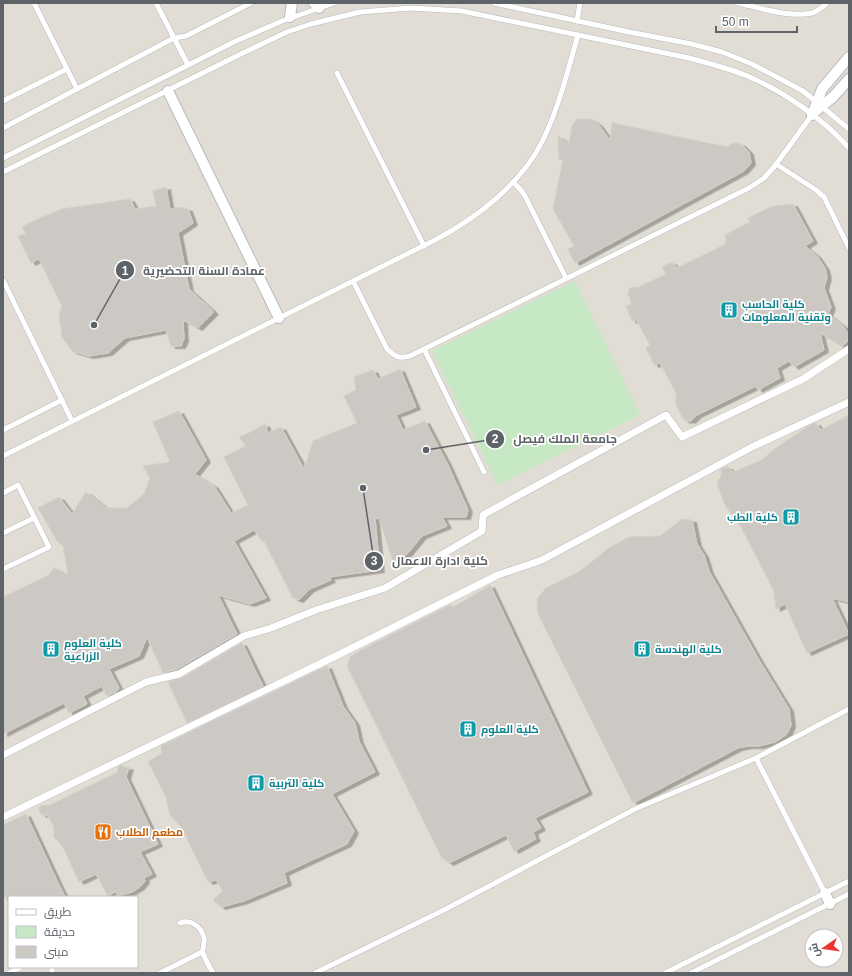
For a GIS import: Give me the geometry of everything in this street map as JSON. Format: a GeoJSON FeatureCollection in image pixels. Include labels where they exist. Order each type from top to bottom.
{"type":"FeatureCollection","features":[{"type":"Feature","properties":{"kind":"street"},"geometry":{"type":"LineString","coordinates":[[290,17],[292,3]]}},
{"type":"Feature","properties":{"kind":"street"},"geometry":{"type":"LineString","coordinates":[[812,115],[819,104],[822,89],[849,57]]}},
{"type":"Feature","properties":{"kind":"street"},"geometry":{"type":"LineString","coordinates":[[819,104],[833,97],[849,79]]}},
{"type":"Feature","properties":{"kind":"street"},"geometry":{"type":"LineString","coordinates":[[168,91],[279,318]]}},
{"type":"Feature","properties":{"kind":"street"},"geometry":{"type":"LineString","coordinates":[[3,755],[146,682],[179,674],[244,636],[271,628],[316,610],[385,588],[482,531],[483,515],[666,414],[682,437],[803,379],[849,349]]}},
{"type":"Feature","properties":{"kind":"street"},"geometry":{"type":"LineString","coordinates":[[3,817],[338,655],[498,575],[542,560],[752,447],[849,402]]}},
{"type":"Feature","properties":{"kind":"street"},"geometry":{"type":"LineString","coordinates":[[825,893],[830,904]]}},
{"type":"Feature","properties":{"kind":"lane"},"geometry":{"type":"LineString","coordinates":[[34,3],[77,89]]}},
{"type":"Feature","properties":{"kind":"lane"},"geometry":{"type":"LineString","coordinates":[[156,3],[188,65]]}},
{"type":"Feature","properties":{"kind":"lane"},"geometry":{"type":"LineString","coordinates":[[3,128],[174,38],[186,36],[251,3]]}},
{"type":"Feature","properties":{"kind":"lane"},"geometry":{"type":"LineString","coordinates":[[3,158],[236,41],[316,5],[334,3]]}},
{"type":"Feature","properties":{"kind":"lane"},"geometry":{"type":"LineString","coordinates":[[494,3],[692,44],[722,52],[752,64],[803,91],[849,129]]}},
{"type":"Feature","properties":{"kind":"lane"},"geometry":{"type":"LineString","coordinates":[[577,21],[580,3]]}},
{"type":"Feature","properties":{"kind":"lane"},"geometry":{"type":"LineString","coordinates":[[738,3],[785,13],[800,14],[813,13],[821,9],[827,3]]}},
{"type":"Feature","properties":{"kind":"lane"},"geometry":{"type":"LineString","coordinates":[[3,172],[287,32],[317,22],[360,12],[411,8],[462,11],[689,58],[719,66],[745,75],[794,102],[824,124],[849,148]]}},
{"type":"Feature","properties":{"kind":"lane"},"geometry":{"type":"LineString","coordinates":[[3,456],[424,246],[462,225],[484,209],[513,182],[525,168],[542,141],[557,105],[578,35]]}},
{"type":"Feature","properties":{"kind":"lane"},"geometry":{"type":"LineString","coordinates":[[3,101],[67,69]]}},
{"type":"Feature","properties":{"kind":"lane"},"geometry":{"type":"LineString","coordinates":[[336,73],[424,246]]}},
{"type":"Feature","properties":{"kind":"lane"},"geometry":{"type":"LineString","coordinates":[[353,281],[387,349],[396,357],[402,358],[410,356],[749,188],[764,178],[812,115]]}},
{"type":"Feature","properties":{"kind":"lane"},"geometry":{"type":"LineString","coordinates":[[776,164],[816,190],[824,197],[849,248]]}},
{"type":"Feature","properties":{"kind":"lane"},"geometry":{"type":"LineString","coordinates":[[513,182],[525,196],[566,278]]}},
{"type":"Feature","properties":{"kind":"lane"},"geometry":{"type":"LineString","coordinates":[[3,280],[72,421]]}},
{"type":"Feature","properties":{"kind":"lane"},"geometry":{"type":"LineString","coordinates":[[424,349],[484,472]]}},
{"type":"Feature","properties":{"kind":"lane"},"geometry":{"type":"LineString","coordinates":[[3,430],[62,400]]}},
{"type":"Feature","properties":{"kind":"lane"},"geometry":{"type":"LineString","coordinates":[[3,493],[18,485],[49,547],[3,569]]}},
{"type":"Feature","properties":{"kind":"lane"},"geometry":{"type":"LineString","coordinates":[[3,533],[34,518]]}},
{"type":"Feature","properties":{"kind":"lane"},"geometry":{"type":"LineString","coordinates":[[315,973],[444,910],[635,809],[756,758],[849,710]]}},
{"type":"Feature","properties":{"kind":"lane"},"geometry":{"type":"LineString","coordinates":[[756,758],[780,808],[825,893]]}},
{"type":"Feature","properties":{"kind":"lane"},"geometry":{"type":"LineString","coordinates":[[665,973],[849,881]]}},
{"type":"Feature","properties":{"kind":"lane"},"geometry":{"type":"LineString","coordinates":[[691,973],[849,894]]}},
{"type":"Feature","properties":{"kind":"lane"},"geometry":{"type":"LineString","coordinates":[[180,923],[191,922],[197,926],[204,938],[202,952],[213,973]]}},
{"type":"Feature","properties":{"kind":"lane"},"geometry":{"type":"LineString","coordinates":[[160,973],[202,952]]}},
{"type":"Feature","properties":{"kind":"lane"},"geometry":{"type":"LineString","coordinates":[[9,973],[19,968]]}},
{"type":"Feature","properties":{"kind":"shaded area"},"geometry":{"type":"Polygon","coordinates":[[[3,3],[849,3],[849,973],[3,973],[3,3]]]}},
{"type":"Feature","properties":{"kind":"green space"},"geometry":{"type":"Polygon","coordinates":[[[575,281],[640,415],[498,485],[432,351],[575,281]]]}},
{"type":"Feature","properties":{"kind":"building"},"geometry":{"type":"Polygon","coordinates":[[[577,119],[591,119],[598,124],[610,140],[612,123],[727,147],[733,143],[741,144],[749,152],[751,163],[744,171],[575,263],[568,249],[574,246],[553,209],[563,160],[559,159],[558,136],[569,145],[572,126],[577,119]]]}},
{"type":"Feature","properties":{"kind":"building"},"geometry":{"type":"Polygon","coordinates":[[[166,187],[170,210],[178,207],[188,209],[193,223],[178,233],[189,289],[214,312],[198,328],[183,320],[184,339],[181,346],[171,346],[166,330],[125,338],[108,353],[89,356],[72,351],[62,337],[59,315],[62,306],[39,259],[31,263],[18,236],[26,234],[22,227],[62,209],[130,199],[135,209],[156,206],[153,191],[166,187]]]}},
{"type":"Feature","properties":{"kind":"building","name":"كلية الحاسب وتقنية المعلومات"},"geometry":{"type":"Polygon","coordinates":[[[793,204],[813,241],[805,246],[817,256],[825,268],[827,277],[824,288],[831,307],[828,314],[843,326],[849,335],[847,342],[842,346],[820,333],[824,350],[794,367],[789,361],[777,368],[780,378],[758,390],[756,386],[697,415],[691,421],[684,420],[676,405],[676,393],[660,363],[654,365],[646,348],[650,345],[636,319],[632,321],[626,306],[632,304],[628,294],[630,288],[639,287],[666,274],[662,267],[672,262],[677,268],[726,244],[725,235],[750,222],[748,218],[773,206],[793,204]]]}},
{"type":"Feature","properties":{"kind":"building"},"geometry":{"type":"Polygon","coordinates":[[[400,369],[416,407],[396,415],[403,430],[425,421],[448,465],[468,510],[466,517],[442,517],[447,526],[422,536],[408,553],[394,564],[379,518],[375,519],[380,570],[329,577],[331,580],[310,589],[299,600],[293,598],[264,541],[262,541],[254,530],[234,541],[266,598],[250,604],[218,595],[237,634],[177,669],[163,673],[147,637],[139,656],[109,669],[119,688],[116,692],[106,695],[102,686],[83,696],[87,704],[69,713],[64,703],[3,734],[3,597],[49,575],[54,568],[68,574],[63,546],[57,541],[38,508],[59,497],[72,514],[86,492],[106,508],[127,508],[144,494],[150,478],[143,466],[170,462],[153,422],[179,411],[206,460],[195,474],[214,486],[231,513],[248,505],[224,457],[246,446],[239,437],[265,424],[268,433],[281,427],[304,469],[313,441],[357,423],[344,396],[356,390],[354,377],[373,370],[378,379],[400,369]]]}},
{"type":"Feature","properties":{"kind":"building","name":"كلية الطب"},"geometry":{"type":"Polygon","coordinates":[[[849,415],[849,602],[832,598],[849,634],[807,653],[785,604],[776,609],[774,591],[741,527],[726,507],[717,482],[721,477],[721,469],[728,467],[733,472],[762,460],[773,450],[810,425],[816,423],[821,430],[849,415]]]}},
{"type":"Feature","properties":{"kind":"building"},"geometry":{"type":"Polygon","coordinates":[[[682,519],[692,520],[697,544],[704,555],[709,571],[759,660],[789,709],[791,725],[787,734],[775,742],[759,746],[738,748],[633,803],[538,614],[537,599],[546,588],[579,572],[609,548],[629,537],[660,536],[682,519]]]}},
{"type":"Feature","properties":{"kind":"building","name":"كلية العلوم"},"geometry":{"type":"Polygon","coordinates":[[[490,585],[588,792],[535,818],[541,828],[533,832],[536,839],[514,851],[506,835],[449,863],[442,858],[347,666],[350,657],[361,650],[450,605],[454,607],[490,585]]]}},
{"type":"Feature","properties":{"kind":"building"},"geometry":{"type":"Polygon","coordinates":[[[242,643],[263,686],[187,723],[168,682],[182,678],[242,643]]]}},
{"type":"Feature","properties":{"kind":"building","name":"كلية التربية"},"geometry":{"type":"Polygon","coordinates":[[[327,666],[343,706],[355,723],[359,741],[375,772],[332,794],[354,831],[347,844],[284,873],[287,883],[244,901],[221,907],[213,900],[223,891],[216,880],[208,882],[182,828],[170,815],[166,797],[148,762],[162,753],[161,746],[327,666]]]}},
{"type":"Feature","properties":{"kind":"building","name":"مطعم الطلاب"},"geometry":{"type":"Polygon","coordinates":[[[122,765],[126,768],[129,767],[126,777],[158,844],[140,852],[152,874],[144,878],[145,881],[140,887],[132,892],[117,896],[116,891],[108,896],[96,874],[79,882],[63,847],[54,837],[54,827],[47,815],[42,815],[39,811],[40,806],[50,805],[118,772],[118,767],[122,765]]]}},
{"type":"Feature","properties":{"kind":"building"},"geometry":{"type":"Polygon","coordinates":[[[26,814],[64,896],[3,897],[3,825],[26,814]]]}},
{"type":"Feature","properties":{"kind":"place","name":"كلية الحاسب وتقنية المعلومات"},"geometry":{"type":"Point","coordinates":[729,310]}},
{"type":"Feature","properties":{"kind":"place","name":"عمادة السنة التحضيرية"},"geometry":{"type":"Point","coordinates":[94,325]}},
{"type":"Feature","properties":{"kind":"place","name":"جامعة الملك فيصل"},"geometry":{"type":"Point","coordinates":[426,450]}},
{"type":"Feature","properties":{"kind":"place","name":"كلية ادارة الاعمال"},"geometry":{"type":"Point","coordinates":[363,488]}},
{"type":"Feature","properties":{"kind":"place","name":"كلية الطب"},"geometry":{"type":"Point","coordinates":[791,517]}},
{"type":"Feature","properties":{"kind":"place","name":"كلية العلوم الزراعية"},"geometry":{"type":"Point","coordinates":[51,649]}},
{"type":"Feature","properties":{"kind":"place","name":"كلية الهندسة"},"geometry":{"type":"Point","coordinates":[642,649]}},
{"type":"Feature","properties":{"kind":"place","name":"كلية العلوم"},"geometry":{"type":"Point","coordinates":[468,729]}},
{"type":"Feature","properties":{"kind":"place","name":"كلية التربية"},"geometry":{"type":"Point","coordinates":[256,783]}},
{"type":"Feature","properties":{"kind":"place","name":"مطعم الطلاب"},"geometry":{"type":"Point","coordinates":[103,832]}}]}
